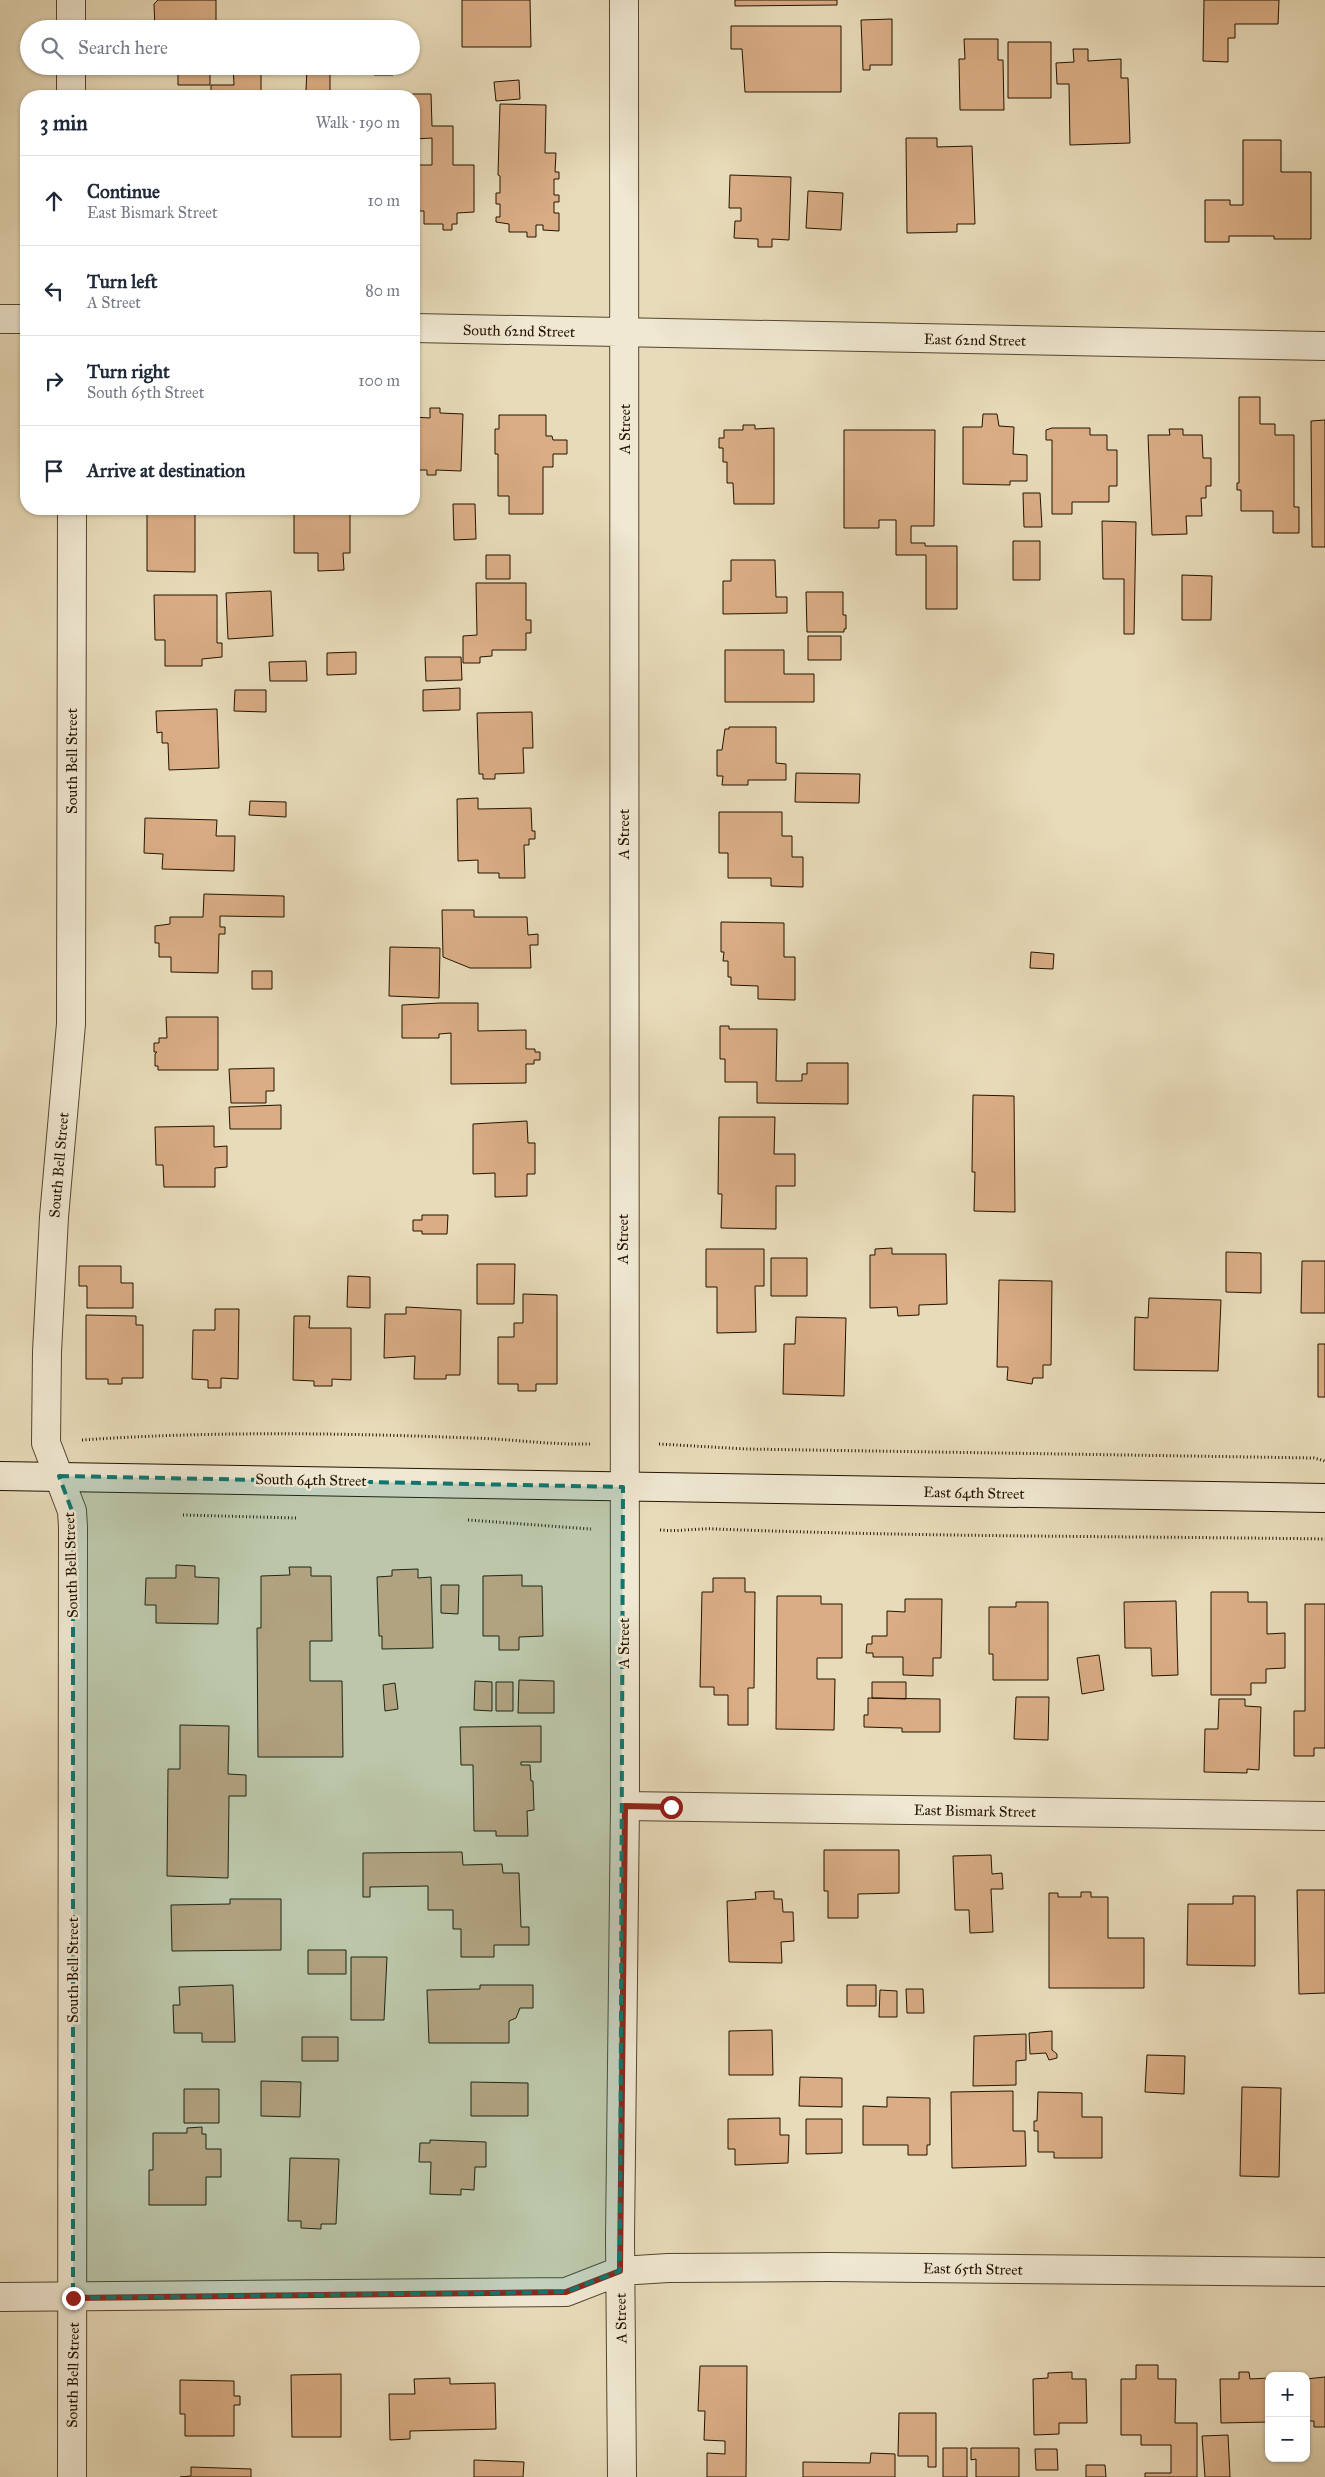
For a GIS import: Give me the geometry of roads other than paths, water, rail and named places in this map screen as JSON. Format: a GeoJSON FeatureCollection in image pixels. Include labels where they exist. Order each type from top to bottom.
{"type":"FeatureCollection","features":[{"type":"Feature","properties":{"kind":"street"},"geometry":{"type":"LineString","coordinates":[[70,0],[71,20]]}},
{"type":"Feature","properties":{"kind":"street","name":"A Street"},"geometry":{"type":"LineString","coordinates":[[622,2477],[620,2271],[625,1806],[623,1528],[624,0]]}},
{"type":"Feature","properties":{"kind":"street"},"geometry":{"type":"LineString","coordinates":[[71,75],[71,90]]}},
{"type":"Feature","properties":{"kind":"street"},"geometry":{"type":"LineString","coordinates":[[0,320],[20,320]]}},
{"type":"Feature","properties":{"kind":"street","name":"South 62nd Street"},"geometry":{"type":"LineString","coordinates":[[420,328],[625,334]]}},
{"type":"Feature","properties":{"kind":"street","name":"East 62nd Street"},"geometry":{"type":"LineString","coordinates":[[625,334],[1325,346]]}},
{"type":"Feature","properties":{"kind":"street","name":"South Bell Street"},"geometry":{"type":"LineString","coordinates":[[72,515],[71,1024],[54,1217],[47,1352],[46,1443],[72,1511],[73,1527],[72,2477]]}},
{"type":"Feature","properties":{"kind":"street","name":"South 64th Street"},"geometry":{"type":"LineString","coordinates":[[0,1476],[623,1487]]}},
{"type":"Feature","properties":{"kind":"street","name":"East 64th Street"},"geometry":{"type":"LineString","coordinates":[[623,1487],[1325,1498]]}},
{"type":"Feature","properties":{"kind":"street","name":"East Bismark Street"},"geometry":{"type":"LineString","coordinates":[[625,1806],[1325,1816]]}},
{"type":"Feature","properties":{"kind":"street","name":"East 65th Street"},"geometry":{"type":"LineString","coordinates":[[620,2271],[828,2267],[1325,2272]]}},
{"type":"Feature","properties":{"kind":"street"},"geometry":{"type":"LineString","coordinates":[[0,2297],[73,2298],[566,2292],[620,2271]]}}]}
